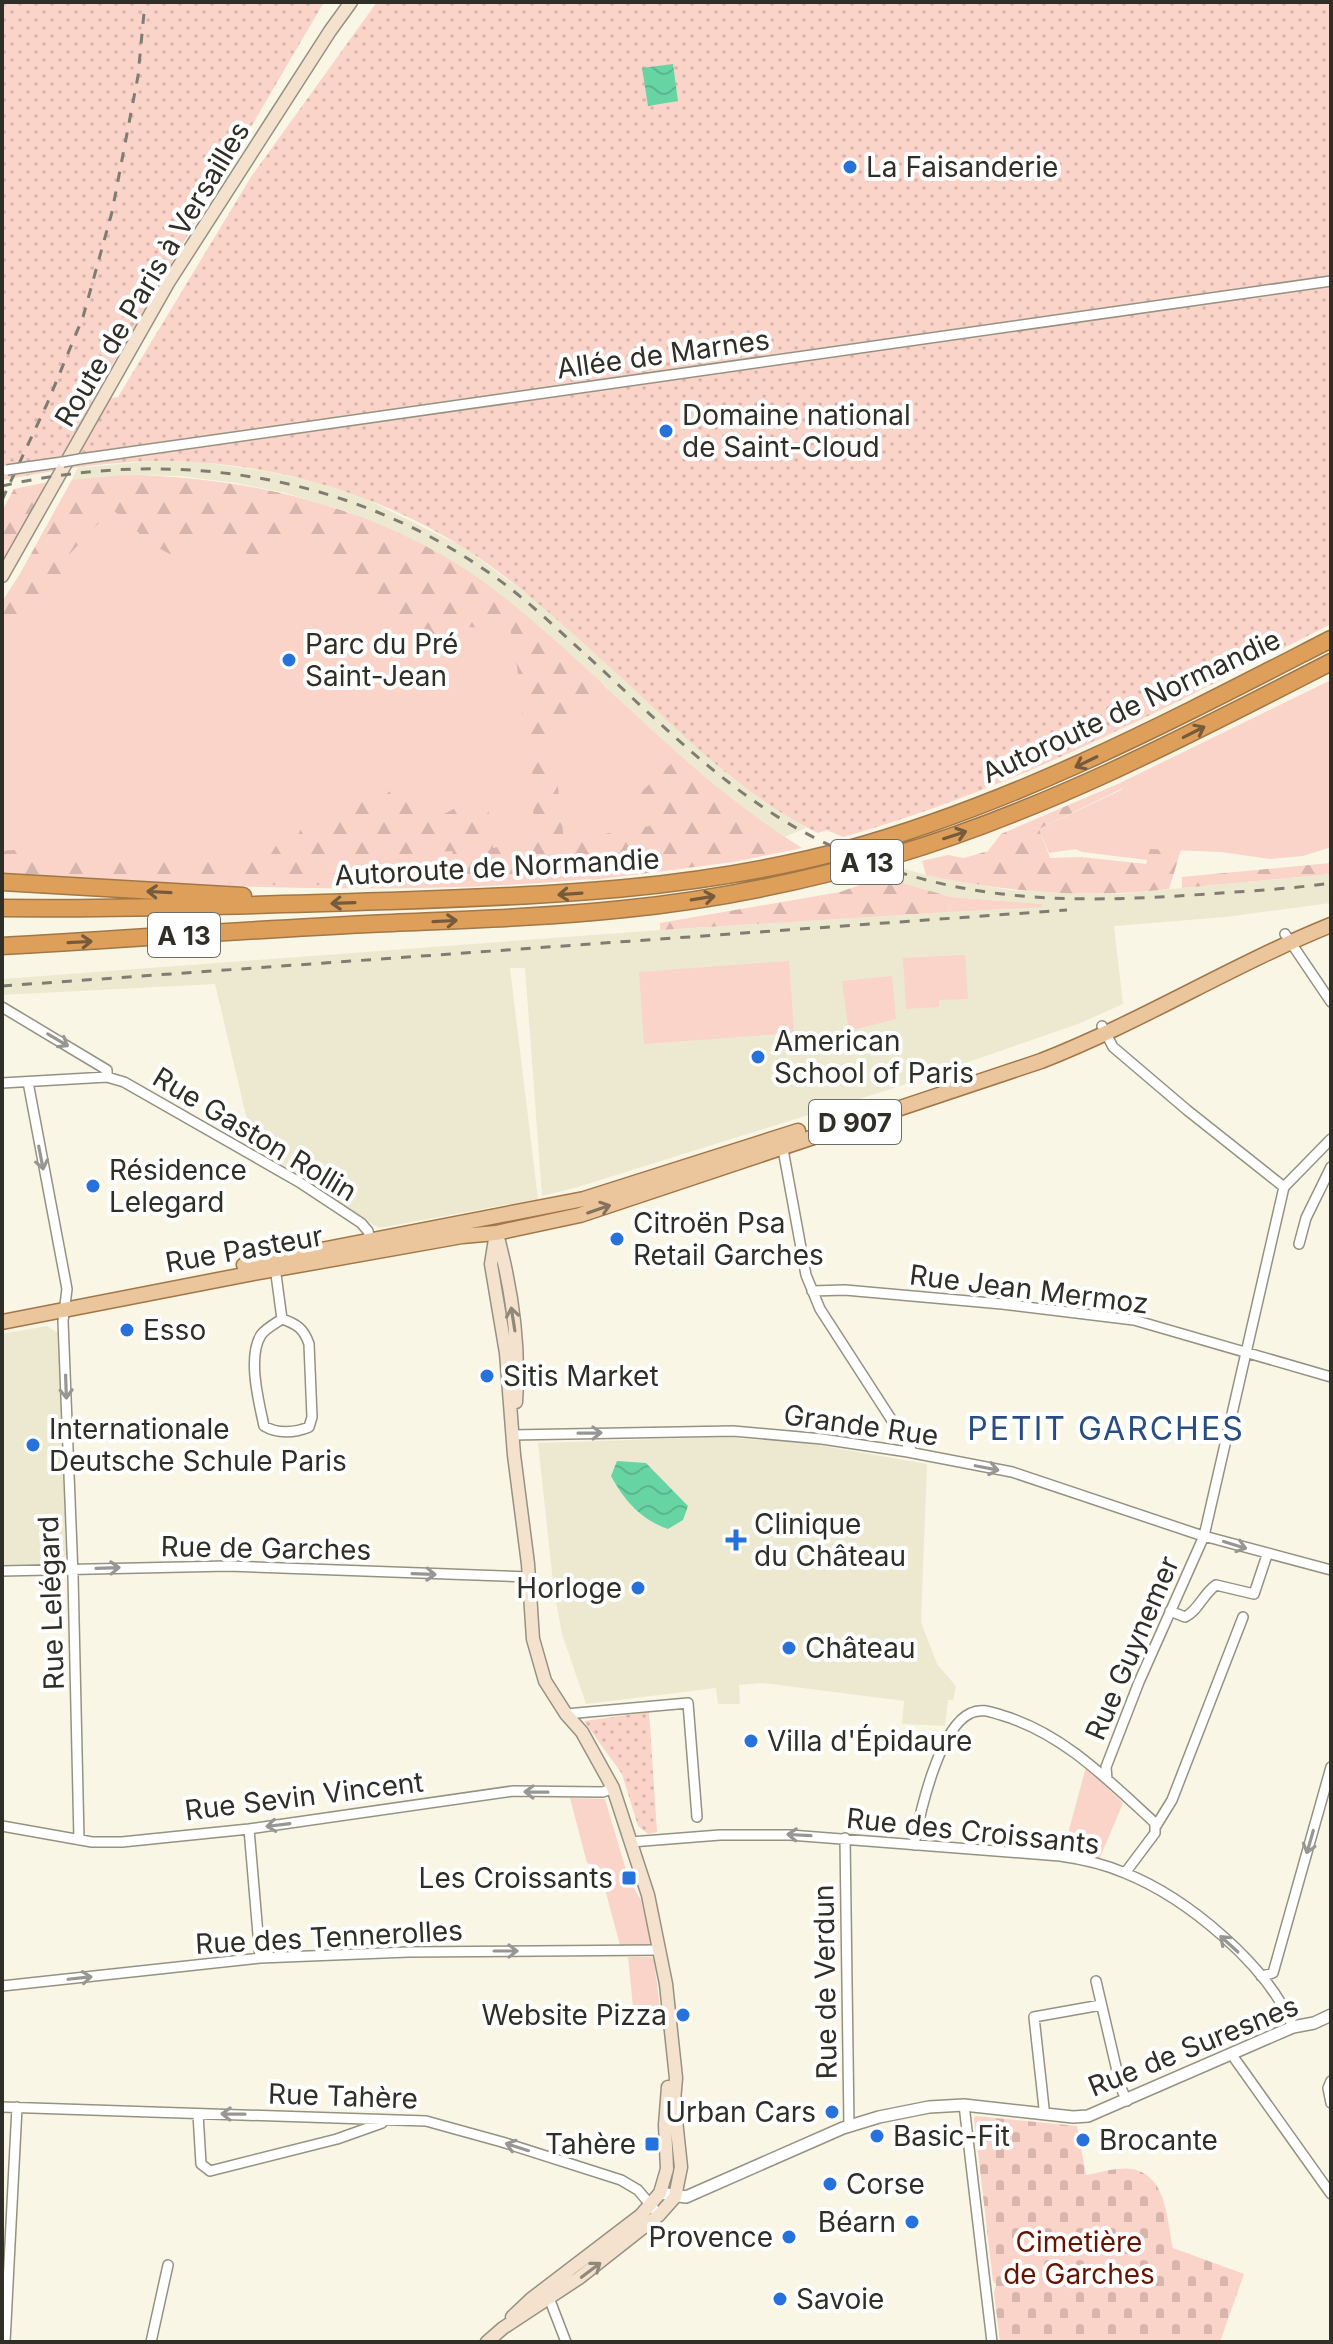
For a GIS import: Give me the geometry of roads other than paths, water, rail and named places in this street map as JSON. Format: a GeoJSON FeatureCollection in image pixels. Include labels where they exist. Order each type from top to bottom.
{"type":"FeatureCollection","features":[{"type":"Feature","properties":{"kind":"highway","name":"Autoroute de Normandie"},"geometry":{"type":"LineString","coordinates":[[2,908],[263,905],[532,897],[608,892],[720,876],[849,849],[974,808],[1064,772],[1331,639]]}},
{"type":"Feature","properties":{"kind":"highway","name":"Autoroute de Normandie"},"geometry":{"type":"LineString","coordinates":[[2,946],[533,917],[665,904],[809,877],[979,828],[1045,801],[1183,738],[1331,662]]}},
{"type":"Feature","properties":{"kind":"highway"},"geometry":{"type":"LineString","coordinates":[[2,882],[243,896],[263,905]]}},
{"type":"Feature","properties":{"kind":"main road","name":"Route de Paris à Versailles"},"geometry":{"type":"LineString","coordinates":[[2,576],[168,283],[351,2]]}},
{"type":"Feature","properties":{"kind":"main road","name":"D 907"},"geometry":{"type":"LineString","coordinates":[[495,1225],[1041,1061],[1331,916]]}},
{"type":"Feature","properties":{"kind":"main road","name":"D 907"},"geometry":{"type":"LineString","coordinates":[[1288,938],[1331,925]]}},
{"type":"Feature","properties":{"kind":"main road","name":"D 907"},"geometry":{"type":"LineString","coordinates":[[495,1225],[534,1225],[564,1219],[781,1141]]}},
{"type":"Feature","properties":{"kind":"main road"},"geometry":{"type":"LineString","coordinates":[[534,1225],[553,1206],[564,1219]]}},
{"type":"Feature","properties":{"kind":"main road","name":"Rue Pasteur"},"geometry":{"type":"LineString","coordinates":[[275,1264],[370,1240],[495,1225]]}},
{"type":"Feature","properties":{"kind":"main road","name":"Rue Pasteur"},"geometry":{"type":"LineString","coordinates":[[2,1322],[66,1305],[275,1264],[462,1236],[495,1225]]}},
{"type":"Feature","properties":{"kind":"main road"},"geometry":{"type":"LineString","coordinates":[[487,2342],[579,2278],[655,2210],[677,2190],[681,2167],[674,2101],[676,2078],[660,1950],[648,1895],[613,1788],[582,1732],[545,1681],[533,1639],[512,1430],[517,1344],[495,1225]]}},
{"type":"Feature","properties":{"kind":"main road","name":"Rue Pasteur"},"geometry":{"type":"LineString","coordinates":[[2,1313],[66,1305]]}},
{"type":"Feature","properties":{"kind":"main road"},"geometry":{"type":"LineString","coordinates":[[503,2328],[531,2299],[655,2210],[666,2180],[666,2102],[674,2069]]}},
{"type":"Feature","properties":{"kind":"street","name":"Allée de Marnes"},"geometry":{"type":"LineString","coordinates":[[4,470],[1331,281]]}},
{"type":"Feature","properties":{"kind":"street"},"geometry":{"type":"LineString","coordinates":[[1288,938],[1331,1002]]}},
{"type":"Feature","properties":{"kind":"street"},"geometry":{"type":"LineString","coordinates":[[2,1007],[107,1070],[107,1077],[2,1083]]}},
{"type":"Feature","properties":{"kind":"street"},"geometry":{"type":"LineString","coordinates":[[1104,1031],[1113,1047],[1284,1187],[1327,1143],[1331,1155]]}},
{"type":"Feature","properties":{"kind":"street","name":"Rue Gaston Rollin"},"geometry":{"type":"LineString","coordinates":[[107,1077],[124,1082],[299,1182],[361,1223],[368,1231],[370,1240]]}},
{"type":"Feature","properties":{"kind":"street","name":"Rue Lelégard"},"geometry":{"type":"LineString","coordinates":[[28,1082],[67,1289],[63,1321],[79,1840]]}},
{"type":"Feature","properties":{"kind":"street"},"geometry":{"type":"LineString","coordinates":[[781,1141],[806,1275],[812,1291],[913,1453]]}},
{"type":"Feature","properties":{"kind":"street"},"geometry":{"type":"LineString","coordinates":[[1299,1244],[1306,1218],[1331,1167]]}},
{"type":"Feature","properties":{"kind":"street","name":"Rue Guynemer"},"geometry":{"type":"LineString","coordinates":[[1107,1779],[1106,1767],[1204,1536],[1284,1187]]}},
{"type":"Feature","properties":{"kind":"street"},"geometry":{"type":"LineString","coordinates":[[275,1264],[282,1319]]}},
{"type":"Feature","properties":{"kind":"street","name":"Rue Jean Mermoz"},"geometry":{"type":"LineString","coordinates":[[812,1291],[845,1290],[1002,1304],[1134,1320],[1331,1377]]}},
{"type":"Feature","properties":{"kind":"street"},"geometry":{"type":"LineString","coordinates":[[282,1319],[298,1325],[306,1334],[309,1344],[312,1417],[309,1427],[301,1431],[273,1432],[264,1426],[258,1396],[256,1353],[261,1335],[282,1319]]}},
{"type":"Feature","properties":{"kind":"street","name":"Grande Rue"},"geometry":{"type":"LineString","coordinates":[[512,1430],[733,1431],[822,1439],[913,1453],[1012,1472],[1204,1536],[1331,1570]]}},
{"type":"Feature","properties":{"kind":"street"},"geometry":{"type":"LineString","coordinates":[[1170,1611],[1185,1617],[1191,1614],[1207,1591],[1216,1585],[1254,1594],[1267,1555]]}},
{"type":"Feature","properties":{"kind":"street","name":"Rue de Garches"},"geometry":{"type":"LineString","coordinates":[[2,1571],[228,1566],[529,1577]]}},
{"type":"Feature","properties":{"kind":"street"},"geometry":{"type":"LineString","coordinates":[[1125,1873],[1155,1833],[1172,1800],[1243,1617]]}},
{"type":"Feature","properties":{"kind":"street"},"geometry":{"type":"LineString","coordinates":[[566,1714],[688,1703],[697,1817]]}},
{"type":"Feature","properties":{"kind":"street"},"geometry":{"type":"LineString","coordinates":[[914,1845],[940,1751],[972,1712],[987,1711],[1031,1726],[1091,1764],[1156,1826]]}},
{"type":"Feature","properties":{"kind":"street"},"geometry":{"type":"LineString","coordinates":[[1261,1976],[1273,1973],[1331,1767]]}},
{"type":"Feature","properties":{"kind":"street","name":"Rue Sevin Vincent"},"geometry":{"type":"LineString","coordinates":[[2,1826],[79,1840],[122,1842],[249,1829],[513,1791],[603,1792],[613,1788]]}},
{"type":"Feature","properties":{"kind":"street"},"geometry":{"type":"LineString","coordinates":[[249,1829],[260,1958]]}},
{"type":"Feature","properties":{"kind":"street","name":"Rue des Croissants"},"geometry":{"type":"LineString","coordinates":[[631,1842],[720,1835],[845,1838],[1060,1856],[1125,1873],[1167,1895],[1214,1930],[1261,1976],[1293,2027]]}},
{"type":"Feature","properties":{"kind":"street","name":"Rue de Verdun"},"geometry":{"type":"LineString","coordinates":[[845,1838],[849,2126]]}},
{"type":"Feature","properties":{"kind":"street","name":"Rue des Tennerolles"},"geometry":{"type":"LineString","coordinates":[[2,1986],[260,1958],[408,1952],[660,1950]]}},
{"type":"Feature","properties":{"kind":"street"},"geometry":{"type":"LineString","coordinates":[[1096,1981],[1127,2101]]}},
{"type":"Feature","properties":{"kind":"street"},"geometry":{"type":"LineString","coordinates":[[1044,2108],[1034,2017],[1101,2005]]}},
{"type":"Feature","properties":{"kind":"street","name":"Rue de Suresnes"},"geometry":{"type":"LineString","coordinates":[[677,2190],[691,2195],[849,2126],[915,2109],[964,2105],[1078,2117],[1102,2112],[1293,2027],[1314,2023],[1331,2015]]}},
{"type":"Feature","properties":{"kind":"street"},"geometry":{"type":"LineString","coordinates":[[1232,2055],[1330,2193]]}},
{"type":"Feature","properties":{"kind":"street"},"geometry":{"type":"LineString","coordinates":[[1331,2081],[1328,2088],[1331,2102]]}},
{"type":"Feature","properties":{"kind":"street"},"geometry":{"type":"LineString","coordinates":[[964,2105],[992,2342]]}},
{"type":"Feature","properties":{"kind":"street","name":"Rue Tahère"},"geometry":{"type":"LineString","coordinates":[[2,2107],[426,2121],[607,2176],[630,2185],[655,2210]]}},
{"type":"Feature","properties":{"kind":"street"},"geometry":{"type":"LineString","coordinates":[[5,2342],[17,2107]]}},
{"type":"Feature","properties":{"kind":"street"},"geometry":{"type":"LineString","coordinates":[[198,2114],[201,2164],[210,2171],[337,2139],[389,2120]]}},
{"type":"Feature","properties":{"kind":"street"},"geometry":{"type":"LineString","coordinates":[[666,2180],[677,2190]]}},
{"type":"Feature","properties":{"kind":"street"},"geometry":{"type":"LineString","coordinates":[[660,2193],[677,2190]]}},
{"type":"Feature","properties":{"kind":"street"},"geometry":{"type":"LineString","coordinates":[[151,2342],[168,2265]]}},
{"type":"Feature","properties":{"kind":"street"},"geometry":{"type":"LineString","coordinates":[[549,2298],[566,2342]]}},
{"type":"Feature","properties":{"kind":"water"},"geometry":{"type":"Polygon","coordinates":[[[673,64],[678,101],[648,106],[642,68],[673,64]]]}},
{"type":"Feature","properties":{"kind":"water"},"geometry":{"type":"Polygon","coordinates":[[[617,1461],[646,1463],[688,1506],[683,1520],[668,1529],[634,1508],[611,1476],[617,1461]]]}},
{"type":"Feature","properties":{"kind":"railway"},"geometry":{"type":"LineString","coordinates":[[2,500],[83,317],[112,212],[138,76],[145,2]]}},
{"type":"Feature","properties":{"kind":"railway"},"geometry":{"type":"LineString","coordinates":[[2,486],[65,475],[128,469],[191,470],[252,477],[313,490],[373,510],[430,537],[499,580],[550,622],[697,756],[756,802],[821,841],[869,862],[916,877],[1010,895],[1106,899],[1269,890],[1331,883]]}},
{"type":"Feature","properties":{"kind":"railway"},"geometry":{"type":"LineString","coordinates":[[2,986],[1067,910]]}},
{"type":"Feature","properties":{"kind":"place","name":"La Faisanderie"},"geometry":{"type":"Point","coordinates":[850,167]}},
{"type":"Feature","properties":{"kind":"place","name":"Domaine national de Saint-Cloud"},"geometry":{"type":"Point","coordinates":[666,431]}},
{"type":"Feature","properties":{"kind":"place","name":"Parc du Pré Saint-Jean"},"geometry":{"type":"Point","coordinates":[289,660]}},
{"type":"Feature","properties":{"kind":"place","name":"American School of Paris"},"geometry":{"type":"Point","coordinates":[758,1057]}},
{"type":"Feature","properties":{"kind":"place","name":"Résidence Lelegard"},"geometry":{"type":"Point","coordinates":[93,1186]}},
{"type":"Feature","properties":{"kind":"place","name":"Citroën Psa Retail Garches"},"geometry":{"type":"Point","coordinates":[617,1239]}},
{"type":"Feature","properties":{"kind":"place","name":"Esso"},"geometry":{"type":"Point","coordinates":[127,1330]}},
{"type":"Feature","properties":{"kind":"place","name":"Sitis Market"},"geometry":{"type":"Point","coordinates":[487,1376]}},
{"type":"Feature","properties":{"kind":"place","name":"Internationale Deutsche Schule Paris"},"geometry":{"type":"Point","coordinates":[33,1445]}},
{"type":"Feature","properties":{"kind":"place","name":"Clinique du Château"},"geometry":{"type":"Point","coordinates":[736,1540]}},
{"type":"Feature","properties":{"kind":"place","name":"Horloge"},"geometry":{"type":"Point","coordinates":[638,1588]}},
{"type":"Feature","properties":{"kind":"place","name":"Château"},"geometry":{"type":"Point","coordinates":[789,1648]}},
{"type":"Feature","properties":{"kind":"place","name":"Villa d'Épidaure"},"geometry":{"type":"Point","coordinates":[751,1741]}},
{"type":"Feature","properties":{"kind":"place","name":"Les Croissants"},"geometry":{"type":"Point","coordinates":[629,1878]}},
{"type":"Feature","properties":{"kind":"place","name":"Website Pizza"},"geometry":{"type":"Point","coordinates":[683,2015]}},
{"type":"Feature","properties":{"kind":"place","name":"Urban Cars"},"geometry":{"type":"Point","coordinates":[832,2112]}},
{"type":"Feature","properties":{"kind":"place","name":"Basic-Fit"},"geometry":{"type":"Point","coordinates":[877,2136]}},
{"type":"Feature","properties":{"kind":"place","name":"Brocante"},"geometry":{"type":"Point","coordinates":[1083,2140]}},
{"type":"Feature","properties":{"kind":"place","name":"Tahère"},"geometry":{"type":"Point","coordinates":[652,2144]}},
{"type":"Feature","properties":{"kind":"place","name":"Corse"},"geometry":{"type":"Point","coordinates":[830,2184]}},
{"type":"Feature","properties":{"kind":"place","name":"Béarn"},"geometry":{"type":"Point","coordinates":[912,2222]}},
{"type":"Feature","properties":{"kind":"place","name":"Provence"},"geometry":{"type":"Point","coordinates":[789,2237]}},
{"type":"Feature","properties":{"kind":"place","name":"Savoie"},"geometry":{"type":"Point","coordinates":[780,2299]}},
{"type":"Feature","properties":{"kind":"district","name":"PETIT GARCHES"},"geometry":{"type":"Point","coordinates":[1106,1428]}},
{"type":"Feature","properties":{"kind":"park label","name":"Cimetière de Garches"},"geometry":{"type":"Point","coordinates":[1079,2258]}}]}
